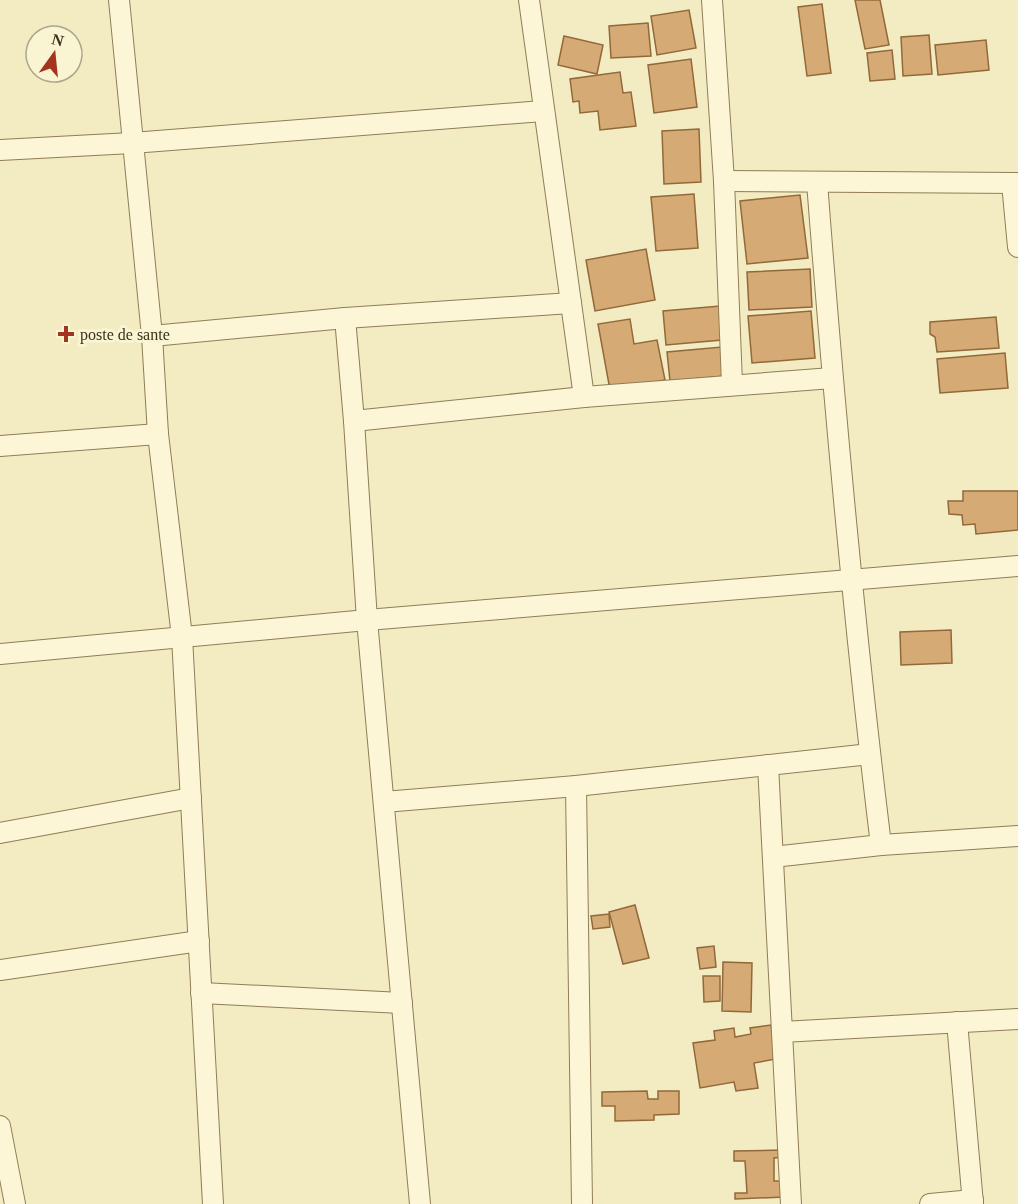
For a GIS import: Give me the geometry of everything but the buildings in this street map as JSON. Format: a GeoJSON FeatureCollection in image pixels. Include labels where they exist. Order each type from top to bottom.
{"type":"FeatureCollection","features":[{"type":"Feature","properties":{"kind":"street"},"geometry":{"type":"LineString","coordinates":[[119,0],[152,336],[158,434],[182,637],[213,1204]]}},
{"type":"Feature","properties":{"kind":"street"},"geometry":{"type":"LineString","coordinates":[[529,0],[584,397]]}},
{"type":"Feature","properties":{"kind":"street"},"geometry":{"type":"LineString","coordinates":[[712,0],[724,181],[732,384]]}},
{"type":"Feature","properties":{"kind":"street"},"geometry":{"type":"LineString","coordinates":[[0,150],[132,143],[543,111]]}},
{"type":"Feature","properties":{"kind":"street"},"geometry":{"type":"LineString","coordinates":[[724,181],[1015,183],[1018,247]]}},
{"type":"Feature","properties":{"kind":"street"},"geometry":{"type":"LineString","coordinates":[[817,183],[851,581],[882,845]]}},
{"type":"Feature","properties":{"kind":"street"},"geometry":{"type":"LineString","coordinates":[[152,336],[345,318],[571,303]]}},
{"type":"Feature","properties":{"kind":"street"},"geometry":{"type":"LineString","coordinates":[[345,318],[367,620],[420,1204]]}},
{"type":"Feature","properties":{"kind":"street"},"geometry":{"type":"LineString","coordinates":[[354,421],[584,397],[832,378]]}},
{"type":"Feature","properties":{"kind":"street"},"geometry":{"type":"LineString","coordinates":[[0,446],[158,434]]}},
{"type":"Feature","properties":{"kind":"street"},"geometry":{"type":"LineString","coordinates":[[0,654],[367,620],[1018,566]]}},
{"type":"Feature","properties":{"kind":"street"},"geometry":{"type":"LineString","coordinates":[[384,802],[576,786],[870,754]]}},
{"type":"Feature","properties":{"kind":"street"},"geometry":{"type":"LineString","coordinates":[[768,765],[791,1204]]}},
{"type":"Feature","properties":{"kind":"street"},"geometry":{"type":"LineString","coordinates":[[576,786],[582,1204]]}},
{"type":"Feature","properties":{"kind":"street"},"geometry":{"type":"LineString","coordinates":[[0,833],[191,798]]}},
{"type":"Feature","properties":{"kind":"street"},"geometry":{"type":"LineString","coordinates":[[773,857],[882,845],[1018,836]]}},
{"type":"Feature","properties":{"kind":"street"},"geometry":{"type":"LineString","coordinates":[[0,970],[199,941]]}},
{"type":"Feature","properties":{"kind":"street"},"geometry":{"type":"LineString","coordinates":[[201,993],[402,1003]]}},
{"type":"Feature","properties":{"kind":"street"},"geometry":{"type":"LineString","coordinates":[[782,1032],[1018,1019]]}},
{"type":"Feature","properties":{"kind":"street"},"geometry":{"type":"LineString","coordinates":[[930,1204],[973,1202],[957,1022]]}},
{"type":"Feature","properties":{"kind":"street"},"geometry":{"type":"LineString","coordinates":[[0,1126],[15,1204]]}},
{"type":"Feature","properties":{"kind":"place","name":"poste de sante"},"geometry":{"type":"Point","coordinates":[66,334]}}]}
